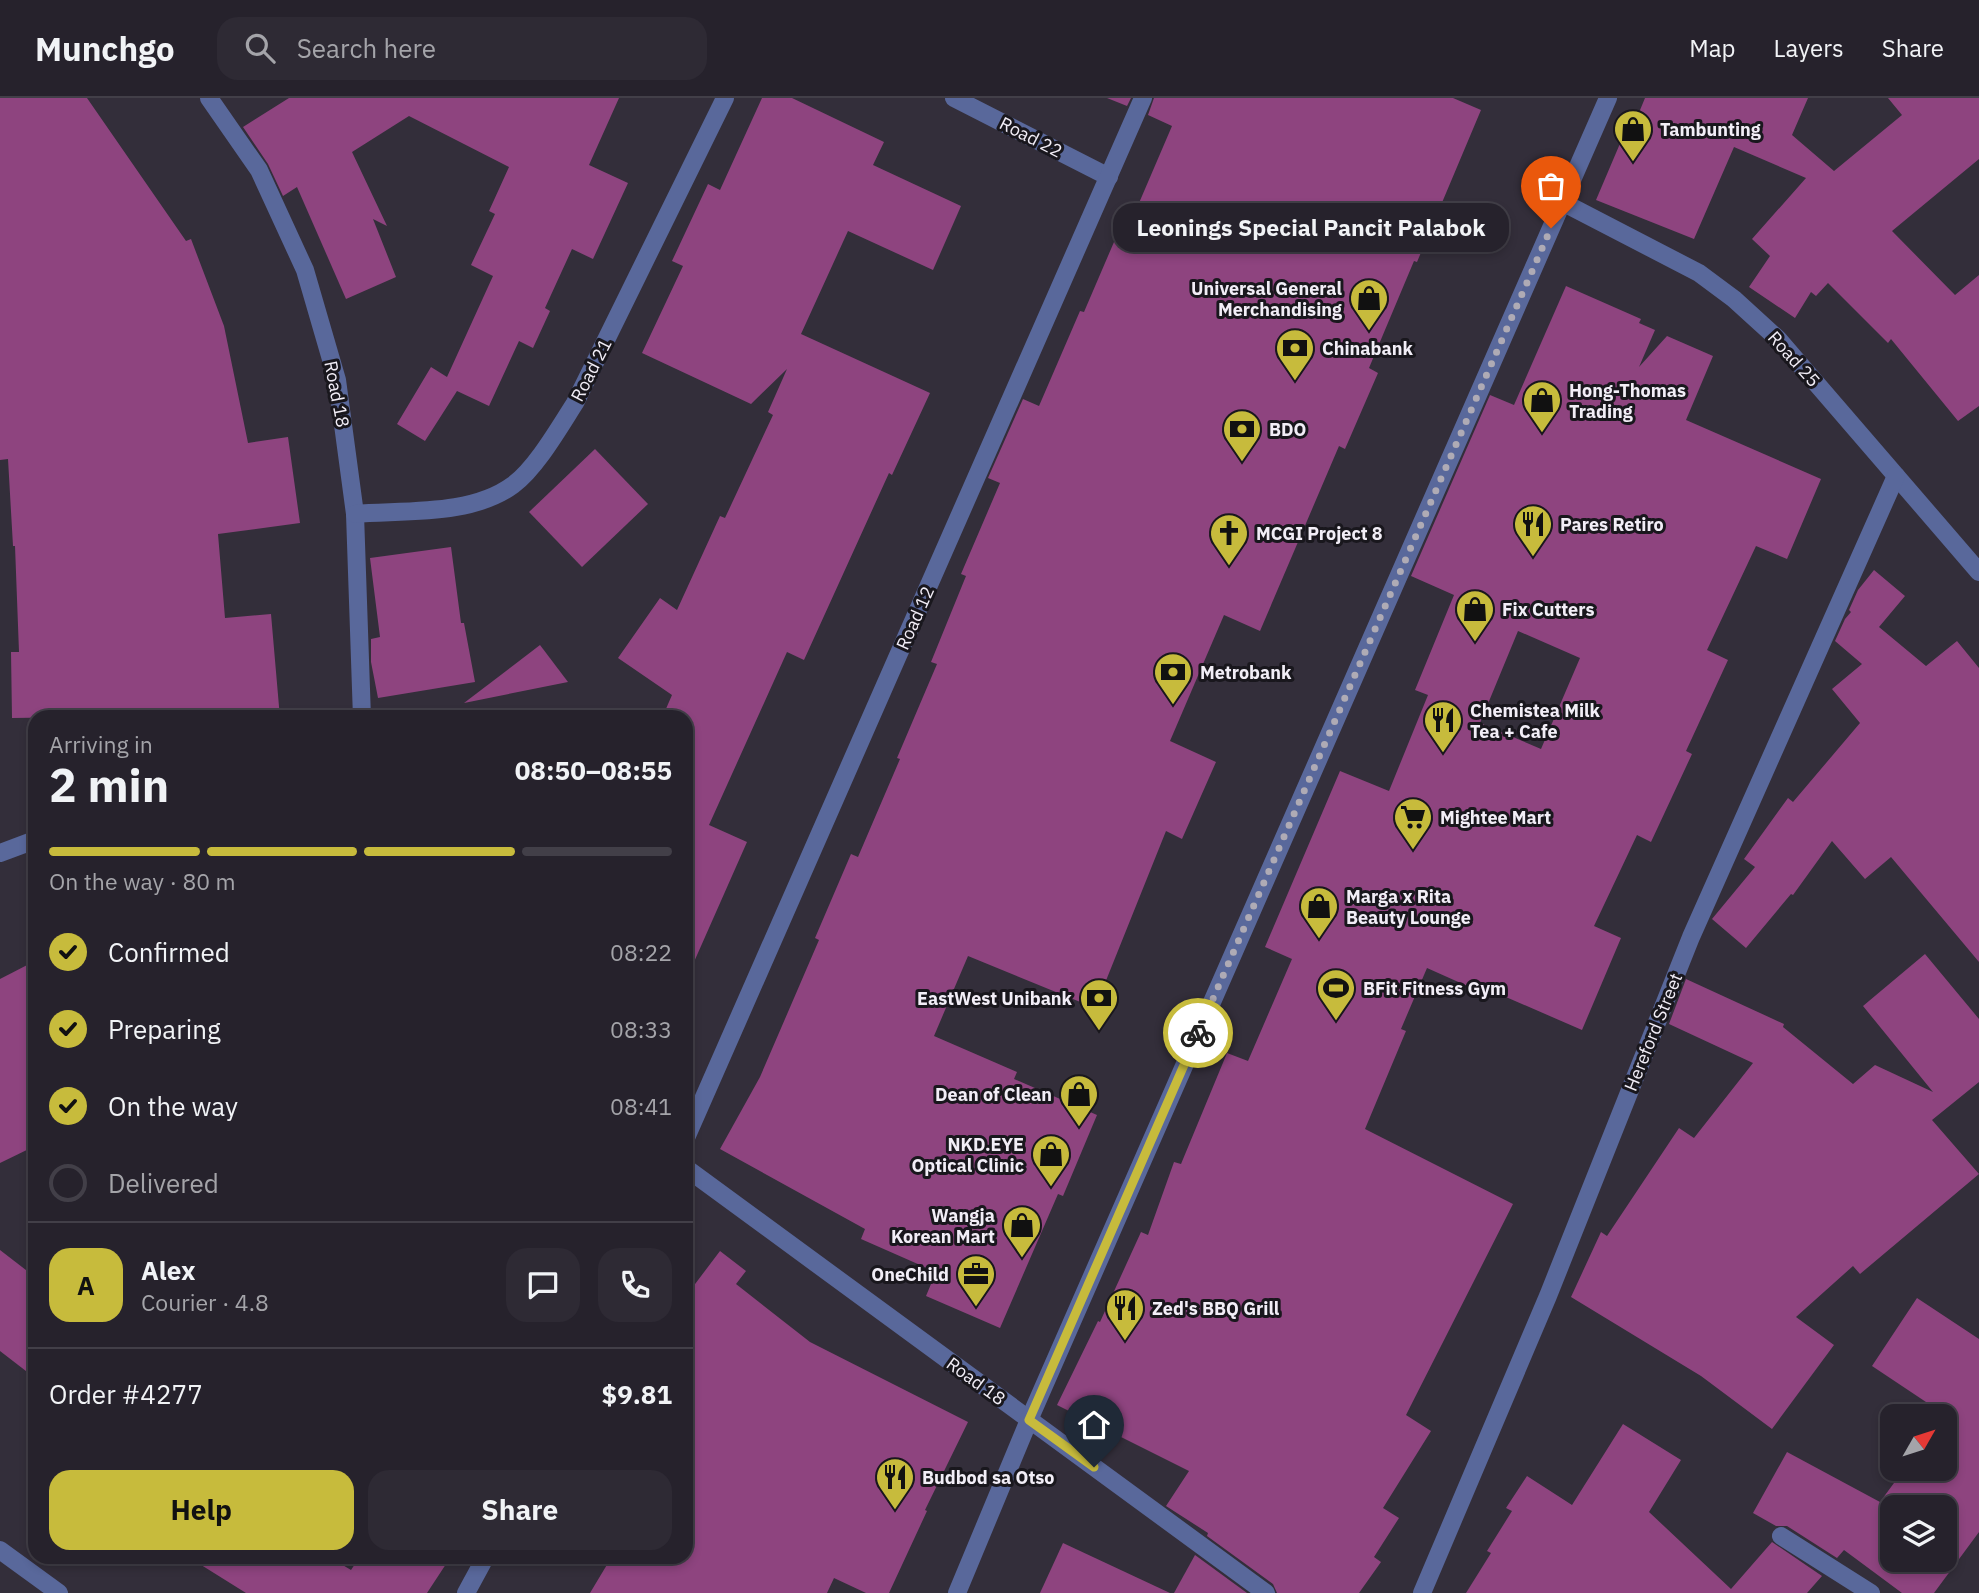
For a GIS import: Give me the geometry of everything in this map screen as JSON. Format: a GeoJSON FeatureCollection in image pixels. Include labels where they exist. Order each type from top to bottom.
{"type":"FeatureCollection","features":[{"type":"Feature","properties":{"kind":"street","name":"Road 18"},"geometry":{"type":"LineString","coordinates":[[209,98],[259,170],[304,270],[337,380],[355,514],[362,710]]}},
{"type":"Feature","properties":{"kind":"street","name":"Road 21"},"geometry":{"type":"LineString","coordinates":[[355,514],[472,506],[513,485],[548,447],[575,403],[725,98]]}},
{"type":"Feature","properties":{"kind":"street","name":"Road 22"},"geometry":{"type":"LineString","coordinates":[[954,98],[1109,177]]}},
{"type":"Feature","properties":{"kind":"street","name":"Road 12"},"geometry":{"type":"LineString","coordinates":[[693,1122],[1143,98]]}},
{"type":"Feature","properties":{"kind":"street"},"geometry":{"type":"LineString","coordinates":[[957,1593],[1029,1420],[1608,98]]}},
{"type":"Feature","properties":{"kind":"street","name":"Road 25"},"geometry":{"type":"LineString","coordinates":[[1562,202],[1699,273],[1734,299],[1778,339],[1979,572]]}},
{"type":"Feature","properties":{"kind":"street","name":"Hereford Street"},"geometry":{"type":"LineString","coordinates":[[1422,1593],[1548,1296],[1691,937],[1896,475]]}},
{"type":"Feature","properties":{"kind":"street"},"geometry":{"type":"LineString","coordinates":[[0,853],[28,843]]}},
{"type":"Feature","properties":{"kind":"street","name":"Road 18"},"geometry":{"type":"LineString","coordinates":[[693,1173],[1266,1593]]}},
{"type":"Feature","properties":{"kind":"street"},"geometry":{"type":"LineString","coordinates":[[1781,1536],[1871,1593]]}},
{"type":"Feature","properties":{"kind":"street"},"geometry":{"type":"LineString","coordinates":[[0,1550],[59,1593]]}},
{"type":"Feature","properties":{"kind":"street"},"geometry":{"type":"LineString","coordinates":[[466,1593],[482,1564]]}},
{"type":"Feature","properties":{"kind":"building"},"geometry":{"type":"Polygon","coordinates":[[[0,98],[87,98],[186,241],[191,239],[224,326],[248,443],[288,437],[300,523],[218,534],[225,618],[271,614],[279,710],[28,710],[28,718],[12,718],[11,652],[19,652],[15,546],[8,459],[0,460],[0,98]]]}},
{"type":"Feature","properties":{"kind":"building"},"geometry":{"type":"Polygon","coordinates":[[[289,98],[619,98],[589,165],[628,183],[593,259],[572,249],[545,308],[550,311],[533,348],[519,341],[489,406],[457,391],[425,441],[397,424],[431,367],[447,377],[493,276],[471,265],[495,214],[489,211],[509,167],[409,116],[352,152],[387,226],[373,219],[396,277],[346,299],[297,187],[283,196],[268,164],[243,127],[289,98]]]}},
{"type":"Feature","properties":{"kind":"building"},"geometry":{"type":"Polygon","coordinates":[[[762,98],[792,98],[884,142],[873,165],[961,206],[933,270],[848,231],[801,334],[930,393],[892,475],[889,473],[804,660],[787,652],[709,825],[747,842],[693,964],[693,710],[665,710],[672,695],[618,658],[660,598],[677,610],[720,516],[725,518],[773,415],[768,412],[787,369],[751,404],[642,353],[683,266],[672,261],[708,184],[720,190],[762,98]]]}},
{"type":"Feature","properties":{"kind":"building"},"geometry":{"type":"Polygon","coordinates":[[[1107,98],[1131,98],[1127,106],[1107,98]]]}},
{"type":"Feature","properties":{"kind":"building"},"geometry":{"type":"Polygon","coordinates":[[[1154,98],[1453,98],[1481,110],[1369,368],[1378,373],[1345,449],[1339,446],[1260,631],[1224,615],[1170,741],[1216,762],[1182,839],[1166,831],[1095,1008],[968,956],[934,1036],[1017,1072],[1014,1079],[1097,1115],[1063,1196],[1058,1194],[1000,1328],[926,1296],[936,1272],[861,1239],[865,1229],[720,1149],[760,1077],[819,940],[815,938],[851,854],[858,857],[900,759],[897,758],[937,664],[931,662],[966,576],[961,574],[1000,483],[988,478],[1023,399],[1039,406],[1080,311],[1084,312],[1123,221],[1130,224],[1172,126],[1148,115],[1154,98]]]}},
{"type":"Feature","properties":{"kind":"building"},"geometry":{"type":"Polygon","coordinates":[[[1645,98],[1808,98],[1792,135],[1834,171],[1902,115],[1888,98],[1979,98],[1979,159],[1892,231],[1955,295],[1979,275],[1979,406],[1958,421],[1891,339],[1888,343],[1828,283],[1816,296],[1811,292],[1795,318],[1749,287],[1770,256],[1752,239],[1806,178],[1734,147],[1694,239],[1596,200],[1633,113],[1638,115],[1645,98]]]}},
{"type":"Feature","properties":{"kind":"building"},"geometry":{"type":"Polygon","coordinates":[[[1566,286],[1641,319],[1639,323],[1655,330],[1639,367],[1667,336],[1713,356],[1686,420],[1821,479],[1787,559],[1756,546],[1707,650],[1728,660],[1686,751],[1692,754],[1651,842],[1637,835],[1594,926],[1621,938],[1582,1030],[1476,984],[1474,989],[1427,968],[1401,1029],[1406,1031],[1365,1129],[1513,1204],[1406,1415],[1431,1431],[1383,1508],[1399,1518],[1374,1557],[1381,1562],[1359,1593],[1277,1593],[1273,1584],[1207,1536],[1208,1533],[1166,1506],[1189,1471],[1057,1405],[1098,1321],[1100,1322],[1141,1232],[1148,1235],[1174,1162],[1181,1164],[1227,1053],[1248,1061],[1292,959],[1265,947],[1340,771],[1389,791],[1428,695],[1415,690],[1454,595],[1411,576],[1490,395],[1514,405],[1566,286]],[[1518,631],[1480,723],[1541,749],[1580,658],[1518,631]]]}},
{"type":"Feature","properties":{"kind":"building"},"geometry":{"type":"Polygon","coordinates":[[[595,449],[648,504],[582,567],[529,512],[595,449]]]}},
{"type":"Feature","properties":{"kind":"building"},"geometry":{"type":"Polygon","coordinates":[[[451,547],[461,623],[464,623],[475,682],[378,698],[371,662],[371,639],[380,637],[370,558],[451,547]]]}},
{"type":"Feature","properties":{"kind":"building"},"geometry":{"type":"Polygon","coordinates":[[[1874,570],[1905,596],[1879,627],[1926,666],[1957,641],[1979,668],[1979,962],[1891,857],[1865,879],[1832,841],[1793,895],[1791,894],[1746,948],[1712,919],[1755,867],[1744,859],[1788,798],[1793,802],[1860,723],[1832,689],[1862,664],[1835,641],[1851,612],[1849,610],[1858,590],[1874,570]]]}},
{"type":"Feature","properties":{"kind":"building"},"geometry":{"type":"Polygon","coordinates":[[[540,645],[568,682],[464,703],[540,645]]]}},
{"type":"Feature","properties":{"kind":"building"},"geometry":{"type":"Polygon","coordinates":[[[1925,954],[1979,1019],[1979,1082],[1932,1120],[1979,1174],[1860,1274],[1853,1266],[1796,1317],[1834,1345],[1772,1429],[1701,1376],[1571,1297],[1601,1232],[1607,1236],[1679,1128],[1694,1138],[1753,1063],[1669,1024],[1686,979],[1784,1024],[1783,1027],[1853,1084],[1875,1065],[1933,1092],[1863,1006],[1925,954]]]}},
{"type":"Feature","properties":{"kind":"building"},"geometry":{"type":"Polygon","coordinates":[[[28,965],[28,1149],[0,1163],[0,979],[28,965]]]}},
{"type":"Feature","properties":{"kind":"building"},"geometry":{"type":"Polygon","coordinates":[[[0,1250],[28,1272],[28,1373],[0,1351],[0,1250]]]}},
{"type":"Feature","properties":{"kind":"building"},"geometry":{"type":"Polygon","coordinates":[[[720,1251],[746,1271],[736,1284],[810,1342],[968,1422],[925,1510],[927,1511],[889,1593],[866,1593],[834,1578],[827,1593],[590,1593],[607,1564],[693,1564],[693,1287],[720,1251]]]}},
{"type":"Feature","properties":{"kind":"building"},"geometry":{"type":"Polygon","coordinates":[[[1917,1298],[1979,1339],[1979,1532],[1957,1562],[1957,1495],[1885,1495],[1895,1481],[1957,1481],[1957,1404],[1929,1404],[1872,1366],[1917,1298]]]}},
{"type":"Feature","properties":{"kind":"building"},"geometry":{"type":"Polygon","coordinates":[[[1623,1424],[1681,1460],[1649,1512],[1731,1589],[1772,1542],[1822,1576],[1807,1593],[1466,1593],[1491,1553],[1487,1551],[1512,1511],[1506,1508],[1527,1476],[1572,1505],[1623,1424]]]}},
{"type":"Feature","properties":{"kind":"building"},"geometry":{"type":"Polygon","coordinates":[[[1787,1452],[1880,1502],[1880,1572],[1949,1572],[1934,1593],[1902,1593],[1844,1550],[1837,1558],[1787,1526],[1776,1526],[1753,1513],[1787,1452]]]}},
{"type":"Feature","properties":{"kind":"building"},"geometry":{"type":"Polygon","coordinates":[[[1063,1543],[1170,1593],[1040,1593],[1063,1543]]]}},
{"type":"Feature","properties":{"kind":"building"},"geometry":{"type":"Polygon","coordinates":[[[1195,1555],[1247,1593],[1174,1593],[1195,1555]]]}},
{"type":"Feature","properties":{"kind":"building"},"geometry":{"type":"Polygon","coordinates":[[[200,1564],[341,1564],[351,1570],[355,1564],[446,1564],[427,1593],[246,1593],[200,1564]]]}},
{"type":"Feature","properties":{"kind":"way so far"},"geometry":{"type":"LineString","coordinates":[[1198,1033],[1551,228]]}},
{"type":"Feature","properties":{"kind":"place","name":"Tambunting"},"geometry":{"type":"Point","coordinates":[1633,163]}},
{"type":"Feature","properties":{"kind":"place","name":"Leonings Special Pancit Palabok"},"geometry":{"type":"Point","coordinates":[1551,228]}},
{"type":"Feature","properties":{"kind":"place","name":"Universal General Merchandising"},"geometry":{"type":"Point","coordinates":[1369,332]}},
{"type":"Feature","properties":{"kind":"place","name":"Chinabank"},"geometry":{"type":"Point","coordinates":[1295,382]}},
{"type":"Feature","properties":{"kind":"place","name":"Hong-Thomas Trading"},"geometry":{"type":"Point","coordinates":[1542,434]}},
{"type":"Feature","properties":{"kind":"place","name":"BDO"},"geometry":{"type":"Point","coordinates":[1242,463]}},
{"type":"Feature","properties":{"kind":"place","name":"Pares Retiro"},"geometry":{"type":"Point","coordinates":[1533,558]}},
{"type":"Feature","properties":{"kind":"place","name":"MCGI Project 8"},"geometry":{"type":"Point","coordinates":[1229,567]}},
{"type":"Feature","properties":{"kind":"place","name":"Fix Cutters"},"geometry":{"type":"Point","coordinates":[1475,643]}},
{"type":"Feature","properties":{"kind":"place","name":"Metrobank"},"geometry":{"type":"Point","coordinates":[1173,706]}},
{"type":"Feature","properties":{"kind":"place","name":"Chemistea Milk Tea + Cafe"},"geometry":{"type":"Point","coordinates":[1443,754]}},
{"type":"Feature","properties":{"kind":"place","name":"Mightee Mart"},"geometry":{"type":"Point","coordinates":[1413,851]}},
{"type":"Feature","properties":{"kind":"place","name":"Marga x Rita Beauty Lounge"},"geometry":{"type":"Point","coordinates":[1319,940]}},
{"type":"Feature","properties":{"kind":"place","name":"BFit Fitness Gym"},"geometry":{"type":"Point","coordinates":[1336,1022]}},
{"type":"Feature","properties":{"kind":"place","name":"EastWest Unibank"},"geometry":{"type":"Point","coordinates":[1099,1032]}},
{"type":"Feature","properties":{"kind":"place","name":"Dean of Clean"},"geometry":{"type":"Point","coordinates":[1079,1128]}},
{"type":"Feature","properties":{"kind":"place","name":"NKD.EYE Optical Clinic"},"geometry":{"type":"Point","coordinates":[1051,1188]}},
{"type":"Feature","properties":{"kind":"place","name":"Wangja Korean Mart"},"geometry":{"type":"Point","coordinates":[1022,1259]}},
{"type":"Feature","properties":{"kind":"place","name":"OneChild"},"geometry":{"type":"Point","coordinates":[976,1308]}},
{"type":"Feature","properties":{"kind":"place","name":"Zed's BBQ Grill"},"geometry":{"type":"Point","coordinates":[1125,1342]}},
{"type":"Feature","properties":{"kind":"place","name":"Budbod sa Otso"},"geometry":{"type":"Point","coordinates":[895,1511]}},
{"type":"Feature","properties":{"kind":"route"},"geometry":{"type":"LineString","coordinates":[[1094,1467],[1029,1420],[1198,1033]]}}]}
